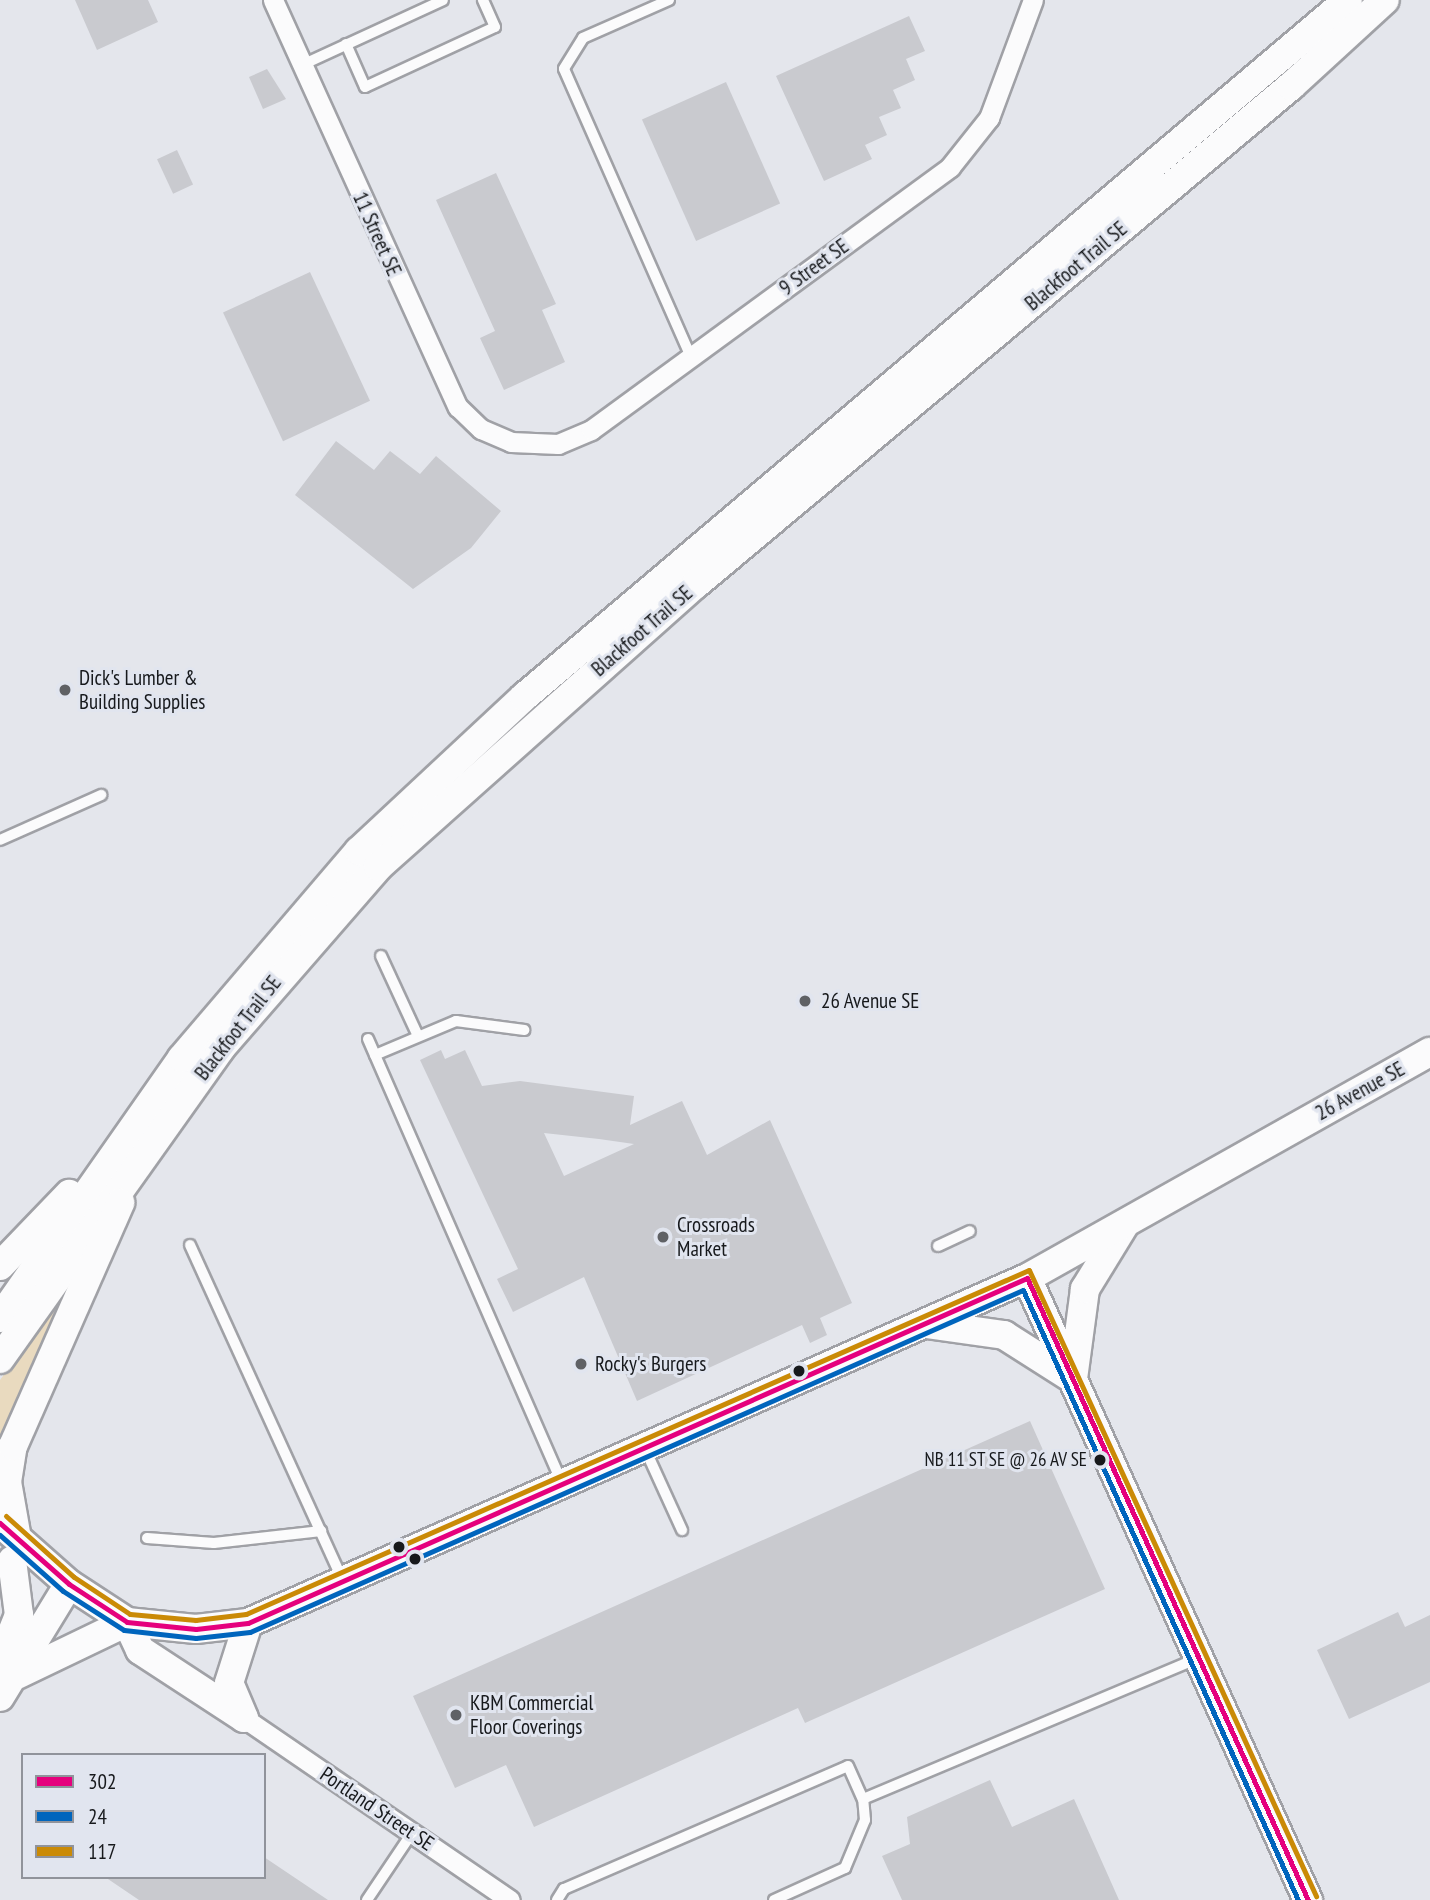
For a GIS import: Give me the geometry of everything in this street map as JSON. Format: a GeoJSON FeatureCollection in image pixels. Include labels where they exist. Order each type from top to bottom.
{"type":"FeatureCollection","features":[{"type":"Feature","properties":{"kind":"main road","name":"Blackfoot Trail SE"},"geometry":{"type":"LineString","coordinates":[[0,1359],[190,1048],[359,851],[524,697],[1348,0]]}},
{"type":"Feature","properties":{"kind":"main road","name":"Blackfoot Trail SE"},"geometry":{"type":"LineString","coordinates":[[0,1318],[121,1164],[278,977],[378,867],[676,602],[1280,95],[1385,0]]}},
{"type":"Feature","properties":{"kind":"main road","name":"26 Avenue SE"},"geometry":{"type":"LineString","coordinates":[[7,1542],[127,1622],[196,1629],[248,1623],[1027,1278],[1430,1052]]}},
{"type":"Feature","properties":{"kind":"main road"},"geometry":{"type":"LineString","coordinates":[[0,1266],[121,1164]]}},
{"type":"Feature","properties":{"kind":"main road"},"geometry":{"type":"LineString","coordinates":[[5,1679],[19,1615],[7,1542],[7,1482],[13,1446],[114,1223],[121,1164]]}},
{"type":"Feature","properties":{"kind":"main road"},"geometry":{"type":"LineString","coordinates":[[1073,1379],[1085,1289],[1124,1225]]}},
{"type":"Feature","properties":{"kind":"main road"},"geometry":{"type":"LineString","coordinates":[[1027,1278],[1308,1900]]}},
{"type":"Feature","properties":{"kind":"main road"},"geometry":{"type":"LineString","coordinates":[[926,1324],[1004,1335],[1073,1379]]}},
{"type":"Feature","properties":{"kind":"main road"},"geometry":{"type":"LineString","coordinates":[[5,1679],[69,1584]]}},
{"type":"Feature","properties":{"kind":"main road"},"geometry":{"type":"LineString","coordinates":[[5,1679],[127,1622],[139,1650],[244,1718]]}},
{"type":"Feature","properties":{"kind":"main road"},"geometry":{"type":"LineString","coordinates":[[244,1718],[229,1683],[248,1623]]}},
{"type":"Feature","properties":{"kind":"street","name":"11 Street SE"},"geometry":{"type":"LineString","coordinates":[[273,0],[443,382],[481,429],[511,442]]}},
{"type":"Feature","properties":{"kind":"street","name":"9 Street SE"},"geometry":{"type":"LineString","coordinates":[[511,442],[558,444],[591,430],[962,156],[998,101],[1033,0]]}},
{"type":"Feature","properties":{"kind":"street","name":"Portland Street SE"},"geometry":{"type":"LineString","coordinates":[[244,1718],[510,1900]]}},
{"type":"Feature","properties":{"kind":"lane"},"geometry":{"type":"LineString","coordinates":[[301,65],[443,0]]}},
{"type":"Feature","properties":{"kind":"lane"},"geometry":{"type":"LineString","coordinates":[[346,44],[365,87],[495,27],[483,0]]}},
{"type":"Feature","properties":{"kind":"lane"},"geometry":{"type":"LineString","coordinates":[[669,0],[583,38],[564,69],[691,358]]}},
{"type":"Feature","properties":{"kind":"lane"},"geometry":{"type":"LineString","coordinates":[[0,840],[101,795]]}},
{"type":"Feature","properties":{"kind":"lane"},"geometry":{"type":"LineString","coordinates":[[380,956],[418,1036]]}},
{"type":"Feature","properties":{"kind":"lane"},"geometry":{"type":"LineString","coordinates":[[375,1055],[456,1021],[524,1030]]}},
{"type":"Feature","properties":{"kind":"lane"},"geometry":{"type":"LineString","coordinates":[[368,1040],[563,1484]]}},
{"type":"Feature","properties":{"kind":"lane"},"geometry":{"type":"LineString","coordinates":[[938,1246],[970,1230]]}},
{"type":"Feature","properties":{"kind":"lane"},"geometry":{"type":"LineString","coordinates":[[190,1245],[344,1582]]}},
{"type":"Feature","properties":{"kind":"lane"},"geometry":{"type":"LineString","coordinates":[[645,1448],[682,1530]]}},
{"type":"Feature","properties":{"kind":"lane"},"geometry":{"type":"LineString","coordinates":[[147,1538],[214,1543],[321,1531]]}},
{"type":"Feature","properties":{"kind":"lane"},"geometry":{"type":"LineString","coordinates":[[863,1799],[1199,1658]]}},
{"type":"Feature","properties":{"kind":"lane"},"geometry":{"type":"LineString","coordinates":[[557,1900],[564,1889],[848,1766],[863,1799],[865,1820],[845,1868],[774,1900]]}},
{"type":"Feature","properties":{"kind":"lane"},"geometry":{"type":"LineString","coordinates":[[367,1900],[412,1833]]}},
{"type":"Feature","properties":{"kind":"shaded area"},"geometry":{"type":"Polygon","coordinates":[[[73,1280],[0,1455],[0,1380],[73,1280]]]}},
{"type":"Feature","properties":{"kind":"building"},"geometry":{"type":"Polygon","coordinates":[[[75,0],[148,0],[158,22],[97,50],[75,0]]]}},
{"type":"Feature","properties":{"kind":"building"},"geometry":{"type":"Polygon","coordinates":[[[909,16],[925,51],[906,59],[915,80],[893,90],[901,108],[879,117],[887,135],[865,145],[872,159],[824,181],[776,76],[909,16]]]}},
{"type":"Feature","properties":{"kind":"building"},"geometry":{"type":"Polygon","coordinates":[[[267,69],[286,99],[263,109],[249,77],[267,69]]]}},
{"type":"Feature","properties":{"kind":"building"},"geometry":{"type":"Polygon","coordinates":[[[726,82],[780,204],[696,241],[642,119],[726,82]]]}},
{"type":"Feature","properties":{"kind":"building"},"geometry":{"type":"Polygon","coordinates":[[[177,150],[193,184],[173,194],[157,159],[177,150]]]}},
{"type":"Feature","properties":{"kind":"building"},"geometry":{"type":"Polygon","coordinates":[[[496,173],[556,304],[542,310],[565,362],[504,390],[480,338],[495,331],[436,200],[496,173]]]}},
{"type":"Feature","properties":{"kind":"building"},"geometry":{"type":"Polygon","coordinates":[[[310,272],[370,401],[283,441],[223,313],[310,272]]]}},
{"type":"Feature","properties":{"kind":"building"},"geometry":{"type":"Polygon","coordinates":[[[336,441],[374,470],[390,451],[420,474],[436,456],[501,511],[471,548],[413,589],[295,495],[336,441]]]}},
{"type":"Feature","properties":{"kind":"building","name":"Crossroads Market"},"geometry":{"type":"Polygon","coordinates":[[[441,1050],[445,1059],[465,1050],[482,1086],[520,1081],[634,1096],[630,1125],[682,1101],[707,1155],[770,1120],[852,1303],[820,1318],[827,1335],[810,1343],[802,1325],[637,1401],[584,1277],[513,1312],[497,1279],[518,1269],[420,1060],[441,1050]],[[544,1133],[564,1176],[634,1144],[544,1133]]]}},
{"type":"Feature","properties":{"kind":"building"},"geometry":{"type":"Polygon","coordinates":[[[1030,1421],[1105,1589],[805,1723],[798,1708],[534,1827],[506,1765],[455,1788],[413,1696],[1030,1421]]]}},
{"type":"Feature","properties":{"kind":"building"},"geometry":{"type":"Polygon","coordinates":[[[1398,1612],[1405,1627],[1430,1615],[1430,1682],[1349,1719],[1317,1650],[1398,1612]]]}},
{"type":"Feature","properties":{"kind":"building"},"geometry":{"type":"Polygon","coordinates":[[[990,1780],[1012,1827],[1074,1799],[1119,1900],[902,1900],[882,1856],[910,1844],[907,1817],[990,1780]]]}},
{"type":"Feature","properties":{"kind":"building"},"geometry":{"type":"Polygon","coordinates":[[[266,1858],[328,1900],[139,1900],[108,1879],[266,1879],[266,1858]]]}},
{"type":"Feature","properties":{"kind":"transit line","name":"117"},"geometry":{"type":"LineString","coordinates":[[6,1516],[74,1577],[130,1614],[196,1620],[246,1614],[1029,1270],[1316,1896]]}},
{"type":"Feature","properties":{"kind":"transit line","name":"302"},"geometry":{"type":"LineString","coordinates":[[1027,1278],[1308,1900]]}},
{"type":"Feature","properties":{"kind":"transit line","name":"302"},"geometry":{"type":"LineString","coordinates":[[0,1523],[69,1584],[127,1622],[196,1629],[248,1623],[1027,1278]]}},
{"type":"Feature","properties":{"kind":"transit line","name":"24"},"geometry":{"type":"LineString","coordinates":[[0,1535],[63,1591],[124,1630],[196,1638],[250,1632],[1023,1290],[1298,1900]]}},
{"type":"Feature","properties":{"kind":"place","name":"Dick's Lumber & Building Supplies"},"geometry":{"type":"Point","coordinates":[65,690]}},
{"type":"Feature","properties":{"kind":"place","name":"26 Avenue SE"},"geometry":{"type":"Point","coordinates":[805,1001]}},
{"type":"Feature","properties":{"kind":"place","name":"Crossroads Market"},"geometry":{"type":"Point","coordinates":[663,1237]}},
{"type":"Feature","properties":{"kind":"place","name":"Rocky's Burgers"},"geometry":{"type":"Point","coordinates":[581,1364]}},
{"type":"Feature","properties":{"kind":"place","name":"NB 11 ST SE @ 26 AV SE"},"geometry":{"type":"Point","coordinates":[1100,1460]}},
{"type":"Feature","properties":{"kind":"place","name":"KBM Commercial Floor Coverings"},"geometry":{"type":"Point","coordinates":[456,1715]}}]}
